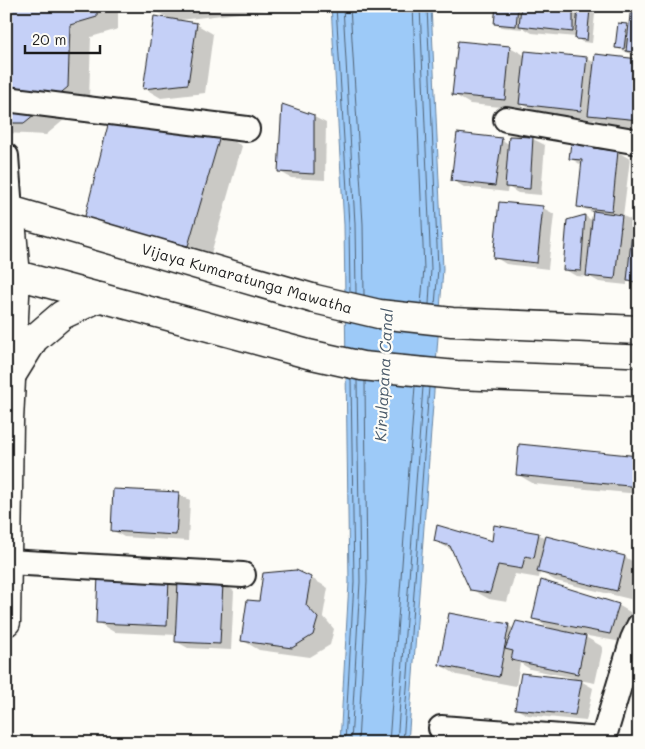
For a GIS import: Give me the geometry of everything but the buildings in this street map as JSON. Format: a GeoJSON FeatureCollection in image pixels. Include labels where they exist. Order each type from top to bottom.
{"type":"FeatureCollection","features":[{"type":"Feature","properties":{"kind":"main road"},"geometry":{"type":"LineString","coordinates":[[6,622],[11,273],[8,210]]}},
{"type":"Feature","properties":{"kind":"main road","name":"Vijaya Kumaratunga Mawatha"},"geometry":{"type":"LineString","coordinates":[[8,210],[315,299],[379,314],[452,322],[639,330]]}},
{"type":"Feature","properties":{"kind":"main road"},"geometry":{"type":"LineString","coordinates":[[11,273],[308,354],[362,366],[456,375],[639,382]]}},
{"type":"Feature","properties":{"kind":"main road"},"geometry":{"type":"LineString","coordinates":[[9,368],[34,339],[62,315],[100,297]]}},
{"type":"Feature","properties":{"kind":"street"},"geometry":{"type":"LineString","coordinates":[[6,99],[247,129]]}},
{"type":"Feature","properties":{"kind":"street"},"geometry":{"type":"LineString","coordinates":[[506,119],[639,142]]}},
{"type":"Feature","properties":{"kind":"street"},"geometry":{"type":"LineString","coordinates":[[6,156],[8,210]]}},
{"type":"Feature","properties":{"kind":"street"},"geometry":{"type":"LineString","coordinates":[[8,562],[243,575]]}},
{"type":"Feature","properties":{"kind":"street"},"geometry":{"type":"LineString","coordinates":[[440,728],[602,742],[633,639],[639,626]]}},
{"type":"Feature","properties":{"kind":"water","name":"Kirulapana Canal"},"geometry":{"type":"Polygon","coordinates":[[[331,6],[431,6],[443,269],[408,743],[340,743],[349,582],[344,225],[331,6]]]}}]}
